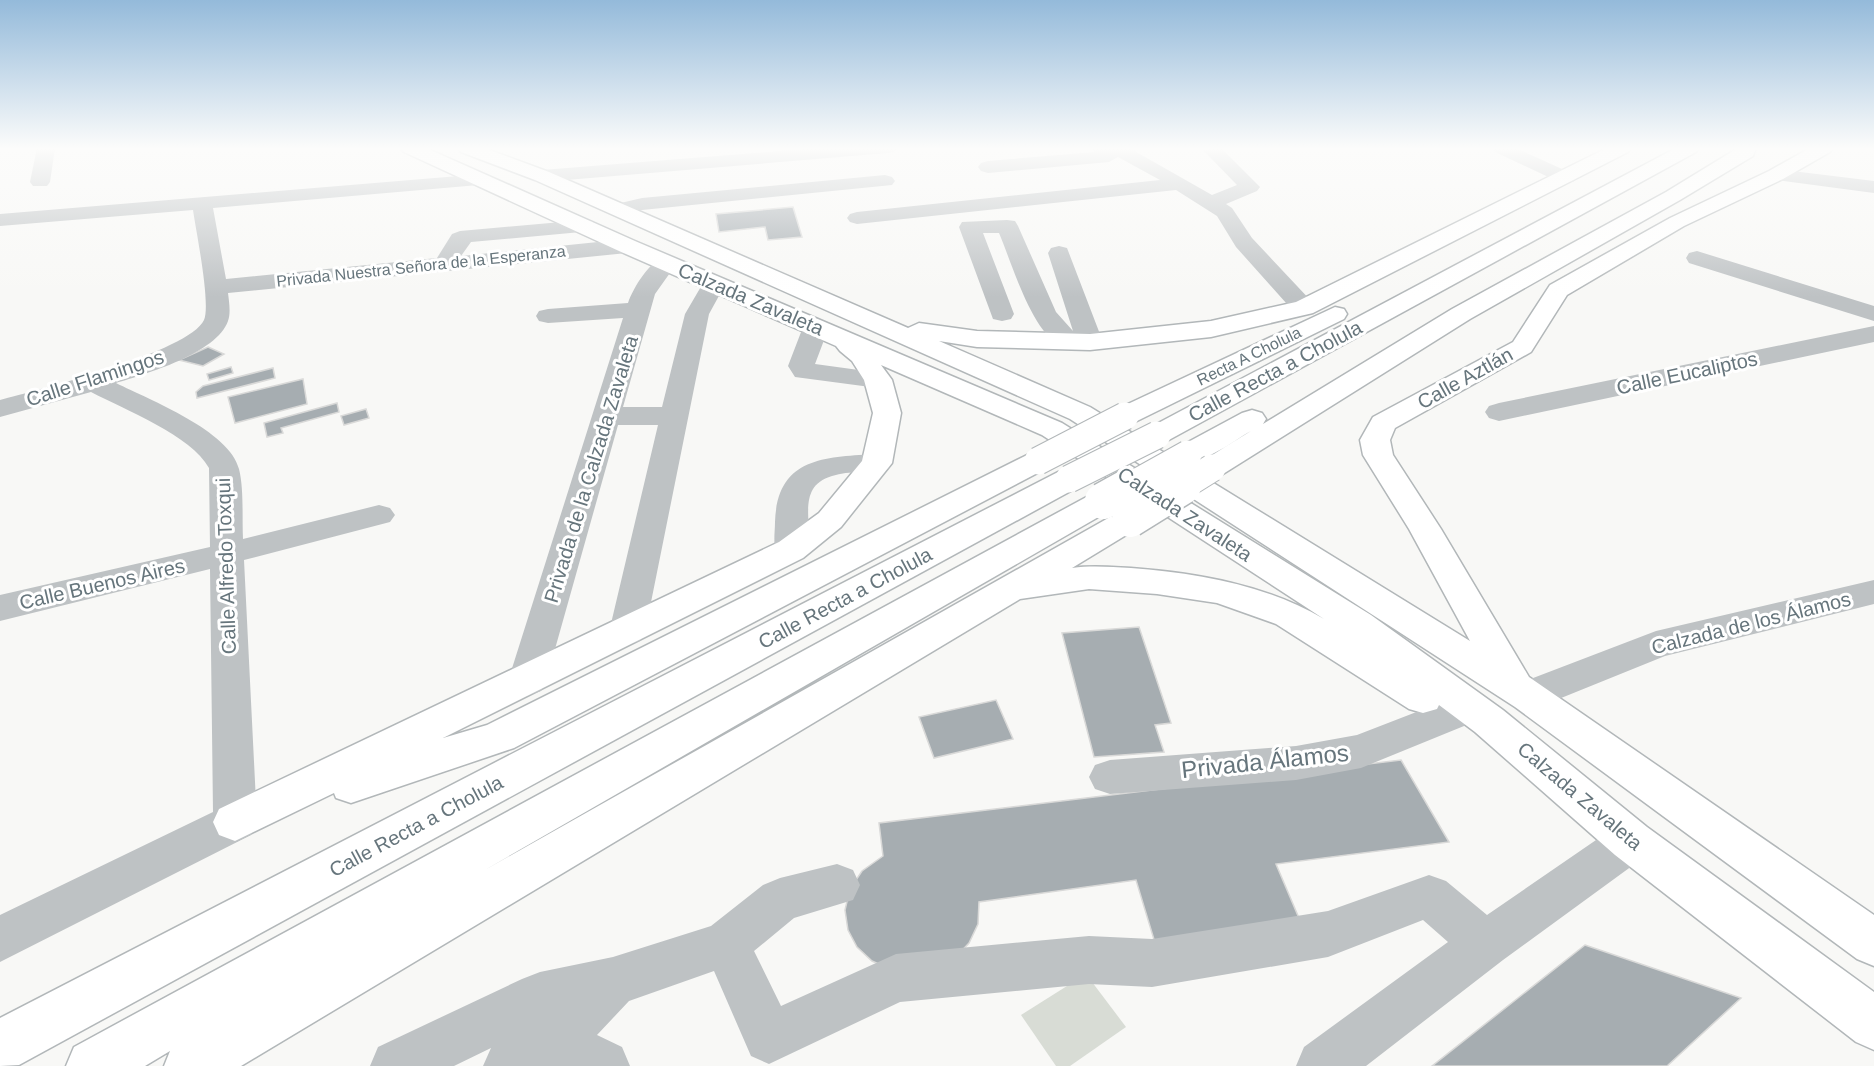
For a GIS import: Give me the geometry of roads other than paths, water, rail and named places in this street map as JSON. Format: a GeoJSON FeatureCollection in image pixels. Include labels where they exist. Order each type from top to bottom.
{"type":"FeatureCollection","features":[{"type":"Feature","properties":{"kind":"main road","name":"Calzada Zavaleta"},"geometry":{"type":"LineString","coordinates":[[522,198],[714,284],[1080,413],[1522,691],[1874,943]]}},
{"type":"Feature","properties":{"kind":"main road"},"geometry":{"type":"LineString","coordinates":[[531,202],[544,198]]}},
{"type":"Feature","properties":{"kind":"main road","name":"Calzada Zavaleta"},"geometry":{"type":"LineString","coordinates":[[593,198],[619,209],[833,325],[1052,429],[1358,624],[1490,721],[1626,837],[1874,1024]]}},
{"type":"Feature","properties":{"kind":"main road"},"geometry":{"type":"LineString","coordinates":[[833,325],[907,330],[977,339],[1081,342],[1211,328],[1304,308],[1526,198]]}},
{"type":"Feature","properties":{"kind":"main road","name":"Calle Recta a Cholula"},"geometry":{"type":"LineString","coordinates":[[93,1066],[1085,490],[1157,435],[1598,198]]}},
{"type":"Feature","properties":{"kind":"main road","name":"Calle Recta a Cholula"},"geometry":{"type":"LineString","coordinates":[[1200,461],[1342,370],[1643,198]]}},
{"type":"Feature","properties":{"kind":"main road"},"geometry":{"type":"LineString","coordinates":[[235,822],[500,737],[1085,490],[1200,461],[1670,198]]}},
{"type":"Feature","properties":{"kind":"main road"},"geometry":{"type":"LineString","coordinates":[[1673,198],[1677,222]]}},
{"type":"Feature","properties":{"kind":"main road","name":"Calle Aztlán"},"geometry":{"type":"LineString","coordinates":[[1522,691],[1378,455],[1375,440],[1383,423],[1522,347],[1558,290],[1677,222],[1728,198]]}},
{"type":"Feature","properties":{"kind":"main road","name":"Recta A Cholula"},"geometry":{"type":"LineString","coordinates":[[1085,490],[1125,417],[1490,239],[1511,205]]}},
{"type":"Feature","properties":{"kind":"main road"},"geometry":{"type":"LineString","coordinates":[[1568,253],[1632,248]]}},
{"type":"Feature","properties":{"kind":"main road"},"geometry":{"type":"LineString","coordinates":[[235,822],[791,550],[830,520],[877,463],[887,413],[878,380],[862,356],[833,325]]}},
{"type":"Feature","properties":{"kind":"main road"},"geometry":{"type":"LineString","coordinates":[[217,1059],[1004,591],[1085,490]]}},
{"type":"Feature","properties":{"kind":"main road","name":"Calle Recta a Cholula"},"geometry":{"type":"LineString","coordinates":[[0,1047],[1085,490]]}},
{"type":"Feature","properties":{"kind":"main road"},"geometry":{"type":"LineString","coordinates":[[1004,591],[1089,578],[1157,582],[1221,592],[1288,615],[1450,714],[1626,837]]}},
{"type":"Feature","properties":{"kind":"street"},"geometry":{"type":"LineString","coordinates":[[0,220],[275,198]]}},
{"type":"Feature","properties":{"kind":"street"},"geometry":{"type":"LineString","coordinates":[[619,209],[642,204],[708,198]]}},
{"type":"Feature","properties":{"kind":"street"},"geometry":{"type":"LineString","coordinates":[[857,218],[1051,198]]}},
{"type":"Feature","properties":{"kind":"street"},"geometry":{"type":"LineString","coordinates":[[1184,198],[1194,209],[1225,212],[1244,242],[1304,308]]}},
{"type":"Feature","properties":{"kind":"street"},"geometry":{"type":"LineString","coordinates":[[1206,211],[1230,198]]}},
{"type":"Feature","properties":{"kind":"street","name":"Calle Flamingos"},"geometry":{"type":"LineString","coordinates":[[0,409],[154,362],[209,333],[217,320],[215,287],[202,204]]}},
{"type":"Feature","properties":{"kind":"street"},"geometry":{"type":"LineString","coordinates":[[445,264],[460,239],[468,236],[584,226]]}},
{"type":"Feature","properties":{"kind":"street"},"geometry":{"type":"LineString","coordinates":[[977,339],[996,325],[1002,314],[970,227],[1007,226],[1044,312],[1054,327],[1081,342]]}},
{"type":"Feature","properties":{"kind":"street"},"geometry":{"type":"LineString","coordinates":[[1218,240],[1244,242]]}},
{"type":"Feature","properties":{"kind":"street","name":"Privada Nuestra Señora de la Esperanza"},"geometry":{"type":"LineString","coordinates":[[215,287],[627,246]]}},
{"type":"Feature","properties":{"kind":"street"},"geometry":{"type":"LineString","coordinates":[[1059,253],[1081,342]]}},
{"type":"Feature","properties":{"kind":"street"},"geometry":{"type":"LineString","coordinates":[[1697,258],[1874,314]]}},
{"type":"Feature","properties":{"kind":"street","name":"Privada de la Calzada Zavaleta"},"geometry":{"type":"LineString","coordinates":[[527,681],[643,294],[666,263]]}},
{"type":"Feature","properties":{"kind":"street"},"geometry":{"type":"LineString","coordinates":[[627,632],[697,314],[714,284]]}},
{"type":"Feature","properties":{"kind":"street"},"geometry":{"type":"LineString","coordinates":[[548,316],[639,310]]}},
{"type":"Feature","properties":{"kind":"street"},"geometry":{"type":"LineString","coordinates":[[1002,314],[1044,312]]}},
{"type":"Feature","properties":{"kind":"street","name":"Calle Eucaliptos"},"geometry":{"type":"LineString","coordinates":[[1499,412],[1874,334]]}},
{"type":"Feature","properties":{"kind":"street","name":"Calle Alfredo Toxqui"},"geometry":{"type":"LineString","coordinates":[[93,382],[199,437],[215,452],[224,468],[235,822]]}},
{"type":"Feature","properties":{"kind":"street"},"geometry":{"type":"LineString","coordinates":[[607,416],[674,416]]}},
{"type":"Feature","properties":{"kind":"street"},"geometry":{"type":"LineString","coordinates":[[791,550],[794,494],[805,478],[825,467],[877,463]]}},
{"type":"Feature","properties":{"kind":"street","name":"Calle Buenos Aires"},"geometry":{"type":"LineString","coordinates":[[0,608],[379,515]]}},
{"type":"Feature","properties":{"kind":"street","name":"Calzada de los Álamos"},"geometry":{"type":"LineString","coordinates":[[1522,691],[1665,642],[1869,597]]}},
{"type":"Feature","properties":{"kind":"street","name":"Privada Álamos"},"geometry":{"type":"LineString","coordinates":[[1110,777],[1296,763],[1361,751],[1450,714]]}},
{"type":"Feature","properties":{"kind":"street"},"geometry":{"type":"LineString","coordinates":[[0,939],[235,822]]}},
{"type":"Feature","properties":{"kind":"street"},"geometry":{"type":"LineString","coordinates":[[1323,1066],[1626,837]]}},
{"type":"Feature","properties":{"kind":"street"},"geometry":{"type":"LineString","coordinates":[[397,1066],[547,1019],[613,982],[726,944],[780,900],[837,885]]}},
{"type":"Feature","properties":{"kind":"street"},"geometry":{"type":"LineString","coordinates":[[726,944],[768,1038],[896,978],[1032,963],[1089,960],[1152,963],[1328,934],[1429,896],[1486,944]]}},
{"type":"Feature","properties":{"kind":"street"},"geometry":{"type":"LineString","coordinates":[[510,1066],[547,1019]]}},
{"type":"Feature","properties":{"kind":"street"},"geometry":{"type":"LineString","coordinates":[[547,1019],[603,1066]]}}]}
